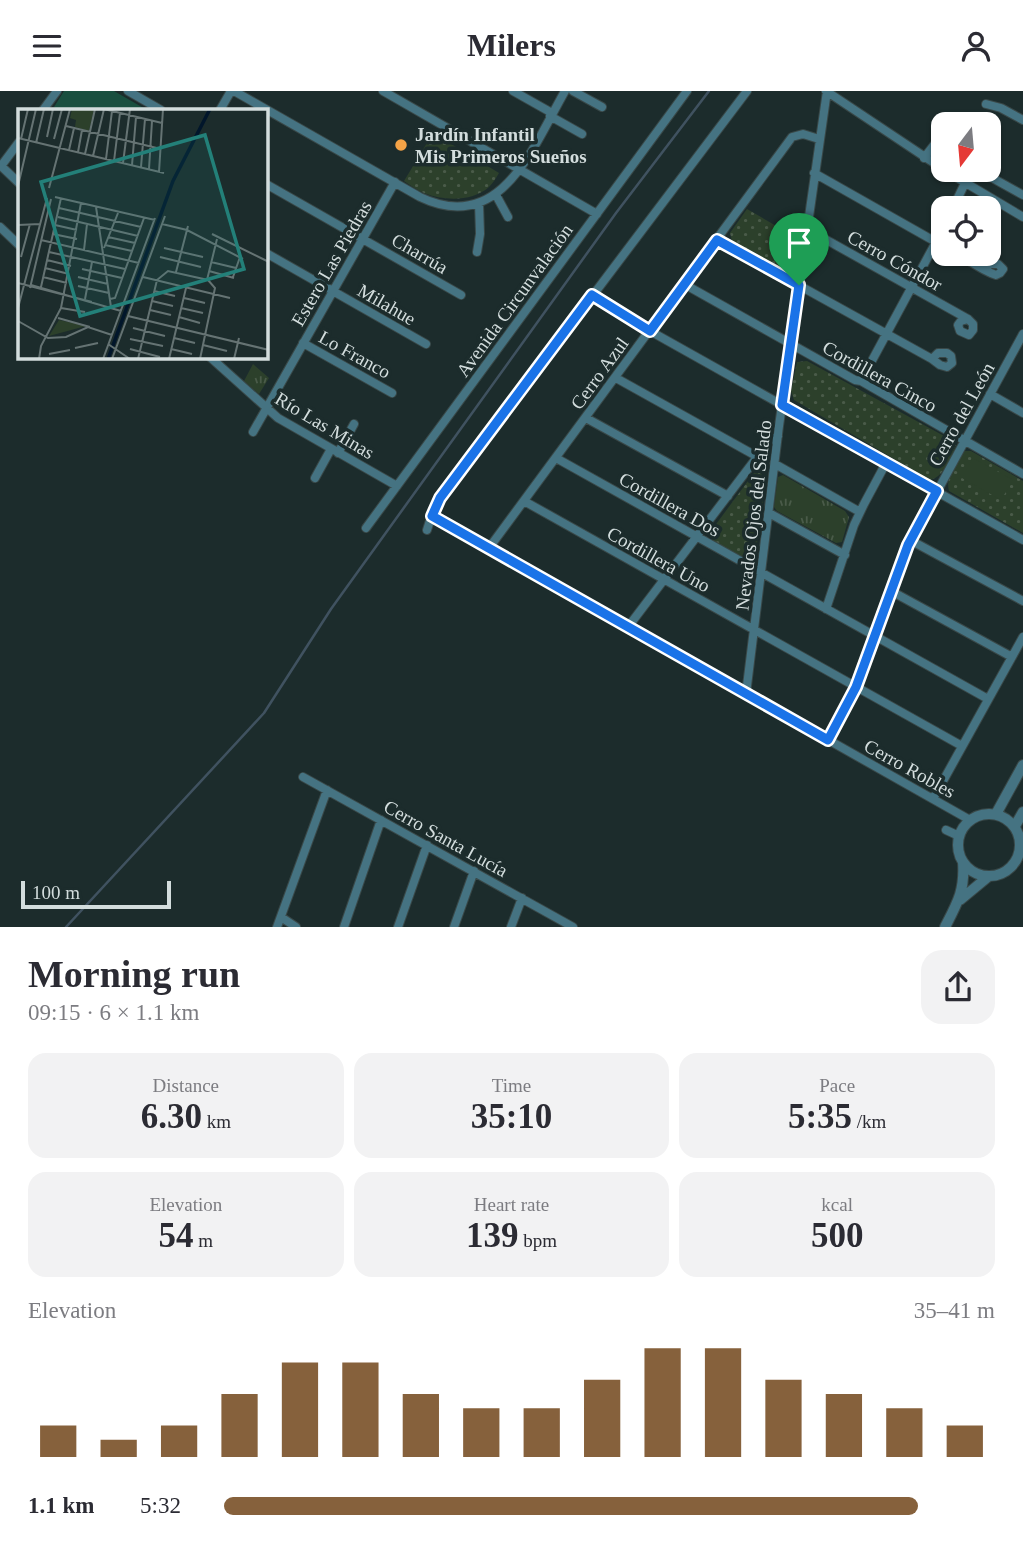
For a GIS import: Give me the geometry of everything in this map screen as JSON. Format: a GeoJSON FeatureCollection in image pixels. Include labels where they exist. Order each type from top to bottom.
{"type":"FeatureCollection","features":[{"type":"Feature","properties":{"kind":"street"},"geometry":{"type":"LineString","coordinates":[[44,109],[57,91]]}},
{"type":"Feature","properties":{"kind":"street"},"geometry":{"type":"LineString","coordinates":[[128,91],[159,109]]}},
{"type":"Feature","properties":{"kind":"street"},"geometry":{"type":"LineString","coordinates":[[221,109],[233,91],[265,109]]}},
{"type":"Feature","properties":{"kind":"street"},"geometry":{"type":"LineString","coordinates":[[383,91],[597,214]]}},
{"type":"Feature","properties":{"kind":"street"},"geometry":{"type":"LineString","coordinates":[[513,91],[582,134]]}},
{"type":"Feature","properties":{"kind":"street"},"geometry":{"type":"LineString","coordinates":[[268,111],[420,197],[439,204],[460,206],[479,203],[496,195],[508,183],[520,169],[565,91]]}},
{"type":"Feature","properties":{"kind":"street"},"geometry":{"type":"LineString","coordinates":[[573,91],[602,107]]}},
{"type":"Feature","properties":{"kind":"street","name":"Avenida Circunvalación"},"geometry":{"type":"LineString","coordinates":[[366,528],[687,91]]}},
{"type":"Feature","properties":{"kind":"street"},"geometry":{"type":"LineString","coordinates":[[427,530],[440,498],[747,91]]}},
{"type":"Feature","properties":{"kind":"street"},"geometry":{"type":"LineString","coordinates":[[827,91],[931,161]]}},
{"type":"Feature","properties":{"kind":"street","name":"Nevados Ojos del Salado"},"geometry":{"type":"LineString","coordinates":[[747,694],[782,405],[827,91]]}},
{"type":"Feature","properties":{"kind":"street"},"geometry":{"type":"LineString","coordinates":[[986,104],[1001,108],[1023,120]]}},
{"type":"Feature","properties":{"kind":"street","name":"Cerro Azul"},"geometry":{"type":"LineString","coordinates":[[489,548],[792,137],[803,134],[819,139]]}},
{"type":"Feature","properties":{"kind":"street"},"geometry":{"type":"LineString","coordinates":[[18,143],[1,166],[18,182]]}},
{"type":"Feature","properties":{"kind":"street"},"geometry":{"type":"LineString","coordinates":[[924,157],[931,148]]}},
{"type":"Feature","properties":{"kind":"street"},"geometry":{"type":"LineString","coordinates":[[814,173],[931,239]]}},
{"type":"Feature","properties":{"kind":"street","name":"Estero Las Piedras"},"geometry":{"type":"LineString","coordinates":[[253,432],[395,182]]}},
{"type":"Feature","properties":{"kind":"street"},"geometry":{"type":"LineString","coordinates":[[1000,182],[1023,195]]}},
{"type":"Feature","properties":{"kind":"street"},"geometry":{"type":"LineString","coordinates":[[959,196],[965,183],[1023,217]]}},
{"type":"Feature","properties":{"kind":"street","name":"Charrúa"},"geometry":{"type":"LineString","coordinates":[[268,185],[461,295]]}},
{"type":"Feature","properties":{"kind":"street"},"geometry":{"type":"LineString","coordinates":[[496,195],[508,217]]}},
{"type":"Feature","properties":{"kind":"street"},"geometry":{"type":"LineString","coordinates":[[477,252],[480,234],[479,203]]}},
{"type":"Feature","properties":{"kind":"street"},"geometry":{"type":"LineString","coordinates":[[0,227],[18,244]]}},
{"type":"Feature","properties":{"kind":"street","name":"Cerro Cóndor"},"geometry":{"type":"LineString","coordinates":[[807,229],[968,319]]}},
{"type":"Feature","properties":{"kind":"street"},"geometry":{"type":"LineString","coordinates":[[717,240],[932,359]]}},
{"type":"Feature","properties":{"kind":"street","name":"Milahue"},"geometry":{"type":"LineString","coordinates":[[268,254],[426,344]]}},
{"type":"Feature","properties":{"kind":"street"},"geometry":{"type":"LineString","coordinates":[[861,381],[931,258]]}},
{"type":"Feature","properties":{"kind":"street","name":"Cordillera Cinco"},"geometry":{"type":"LineString","coordinates":[[684,284],[1023,474]]}},
{"type":"Feature","properties":{"kind":"street"},"geometry":{"type":"LineString","coordinates":[[592,295],[650,331],[1023,540]]}},
{"type":"Feature","properties":{"kind":"street","name":"Cerro del León"},"geometry":{"type":"LineString","coordinates":[[828,740],[856,687],[910,540],[1023,334]]}},
{"type":"Feature","properties":{"kind":"street","name":"Lo Franco"},"geometry":{"type":"LineString","coordinates":[[303,343],[392,393]]}},
{"type":"Feature","properties":{"kind":"street"},"geometry":{"type":"LineString","coordinates":[[1014,351],[1023,356]]}},
{"type":"Feature","properties":{"kind":"street","name":"Río Las Minas"},"geometry":{"type":"LineString","coordinates":[[221,361],[266,409],[290,426],[397,486]]}},
{"type":"Feature","properties":{"kind":"street"},"geometry":{"type":"LineString","coordinates":[[616,378],[758,457]]}},
{"type":"Feature","properties":{"kind":"street"},"geometry":{"type":"LineString","coordinates":[[990,394],[1023,413]]}},
{"type":"Feature","properties":{"kind":"street"},"geometry":{"type":"LineString","coordinates":[[586,418],[728,496]]}},
{"type":"Feature","properties":{"kind":"street"},"geometry":{"type":"LineString","coordinates":[[315,478],[354,424]]}},
{"type":"Feature","properties":{"kind":"street"},"geometry":{"type":"LineString","coordinates":[[628,627],[771,440],[778,436]]}},
{"type":"Feature","properties":{"kind":"street","name":"Cordillera Dos"},"geometry":{"type":"LineString","coordinates":[[556,458],[988,699]]}},
{"type":"Feature","properties":{"kind":"street"},"geometry":{"type":"LineString","coordinates":[[827,609],[860,512],[886,463]]}},
{"type":"Feature","properties":{"kind":"street"},"geometry":{"type":"LineString","coordinates":[[775,464],[860,512]]}},
{"type":"Feature","properties":{"kind":"street","name":"Cordillera Uno"},"geometry":{"type":"LineString","coordinates":[[524,501],[962,747]]}},
{"type":"Feature","properties":{"kind":"street"},"geometry":{"type":"LineString","coordinates":[[769,513],[845,555]]}},
{"type":"Feature","properties":{"kind":"street","name":"Cerro Robles"},"geometry":{"type":"LineString","coordinates":[[432,516],[970,820]]}},
{"type":"Feature","properties":{"kind":"street"},"geometry":{"type":"LineString","coordinates":[[910,540],[1023,601]]}},
{"type":"Feature","properties":{"kind":"street"},"geometry":{"type":"LineString","coordinates":[[891,591],[1012,657]]}},
{"type":"Feature","properties":{"kind":"street"},"geometry":{"type":"LineString","coordinates":[[933,799],[1023,636]]}},
{"type":"Feature","properties":{"kind":"street"},"geometry":{"type":"LineString","coordinates":[[996,814],[1023,765]]}},
{"type":"Feature","properties":{"kind":"street","name":"Cerro Santa Lucía"},"geometry":{"type":"LineString","coordinates":[[303,776],[569,925]]}},
{"type":"Feature","properties":{"kind":"street"},"geometry":{"type":"LineString","coordinates":[[277,926],[327,790]]}},
{"type":"Feature","properties":{"kind":"street"},"geometry":{"type":"LineString","coordinates":[[1015,826],[1023,812]]}},
{"type":"Feature","properties":{"kind":"street"},"geometry":{"type":"LineString","coordinates":[[996,814],[1008,819],[1015,826],[1021,846],[1019,857],[1013,866],[1005,873],[989,876],[974,872],[963,862],[958,846],[959,836],[970,820],[979,815],[996,814]]}},
{"type":"Feature","properties":{"kind":"street"},"geometry":{"type":"LineString","coordinates":[[344,926],[381,820]]}},
{"type":"Feature","properties":{"kind":"street","name":"Cerro Robles"},"geometry":{"type":"LineString","coordinates":[[946,830],[959,836]]}},
{"type":"Feature","properties":{"kind":"street"},"geometry":{"type":"LineString","coordinates":[[398,926],[427,845]]}},
{"type":"Feature","properties":{"kind":"street"},"geometry":{"type":"LineString","coordinates":[[945,926],[959,901],[964,873],[963,862]]}},
{"type":"Feature","properties":{"kind":"street"},"geometry":{"type":"LineString","coordinates":[[454,926],[474,871]]}},
{"type":"Feature","properties":{"kind":"street"},"geometry":{"type":"LineString","coordinates":[[959,901],[989,876]]}},
{"type":"Feature","properties":{"kind":"street"},"geometry":{"type":"LineString","coordinates":[[511,926],[522,898]]}},
{"type":"Feature","properties":{"kind":"street"},"geometry":{"type":"LineString","coordinates":[[281,917],[296,926]]}},
{"type":"Feature","properties":{"kind":"green space"},"geometry":{"type":"Polygon","coordinates":[[[433,133],[499,173],[482,192],[466,198],[440,198],[416,189],[404,181],[433,133]]]}},
{"type":"Feature","properties":{"kind":"green space"},"geometry":{"type":"Polygon","coordinates":[[[747,209],[797,238],[793,268],[787,271],[732,241],[730,233],[747,209]]]}},
{"type":"Feature","properties":{"kind":"green space"},"geometry":{"type":"Polygon","coordinates":[[[807,361],[955,442],[949,461],[940,475],[930,480],[794,400],[791,391],[797,362],[807,361]]]}},
{"type":"Feature","properties":{"kind":"green space"},"geometry":{"type":"Polygon","coordinates":[[[253,364],[269,378],[259,394],[244,381],[253,364]]]}},
{"type":"Feature","properties":{"kind":"green space"},"geometry":{"type":"Polygon","coordinates":[[[965,451],[971,451],[1023,481],[1023,533],[949,491],[950,475],[965,451]]]}},
{"type":"Feature","properties":{"kind":"green space"},"geometry":{"type":"Polygon","coordinates":[[[973,458],[1013,480],[1001,500],[962,478],[973,458]]]}},
{"type":"Feature","properties":{"kind":"green space"},"geometry":{"type":"Polygon","coordinates":[[[762,462],[768,464],[755,558],[749,560],[711,540],[711,531],[762,462]]]}},
{"type":"Feature","properties":{"kind":"green space"},"geometry":{"type":"Polygon","coordinates":[[[783,475],[845,511],[849,517],[842,542],[836,543],[777,511],[774,507],[778,477],[783,475]]]}},
{"type":"Feature","properties":{"kind":"building"},"geometry":{"type":"Polygon","coordinates":[[[64,91],[114,91],[145,109],[58,109],[54,107],[64,91]]]}},
{"type":"Feature","properties":{"kind":"waterway"},"geometry":{"type":"LineString","coordinates":[[66,927],[264,713],[331,609],[616,213],[709,91]]}},
{"type":"Feature","properties":{"kind":"place","name":"Jardín Infantil Mis Primeros Sueños"},"geometry":{"type":"Point","coordinates":[401,145]}},
{"type":"Feature","properties":{"kind":"route"},"geometry":{"type":"LineString","coordinates":[[717,240],[799,285],[782,405],[937,491],[908,545],[856,687],[828,740],[432,516],[440,498],[592,295],[650,331],[717,240]]}}]}
